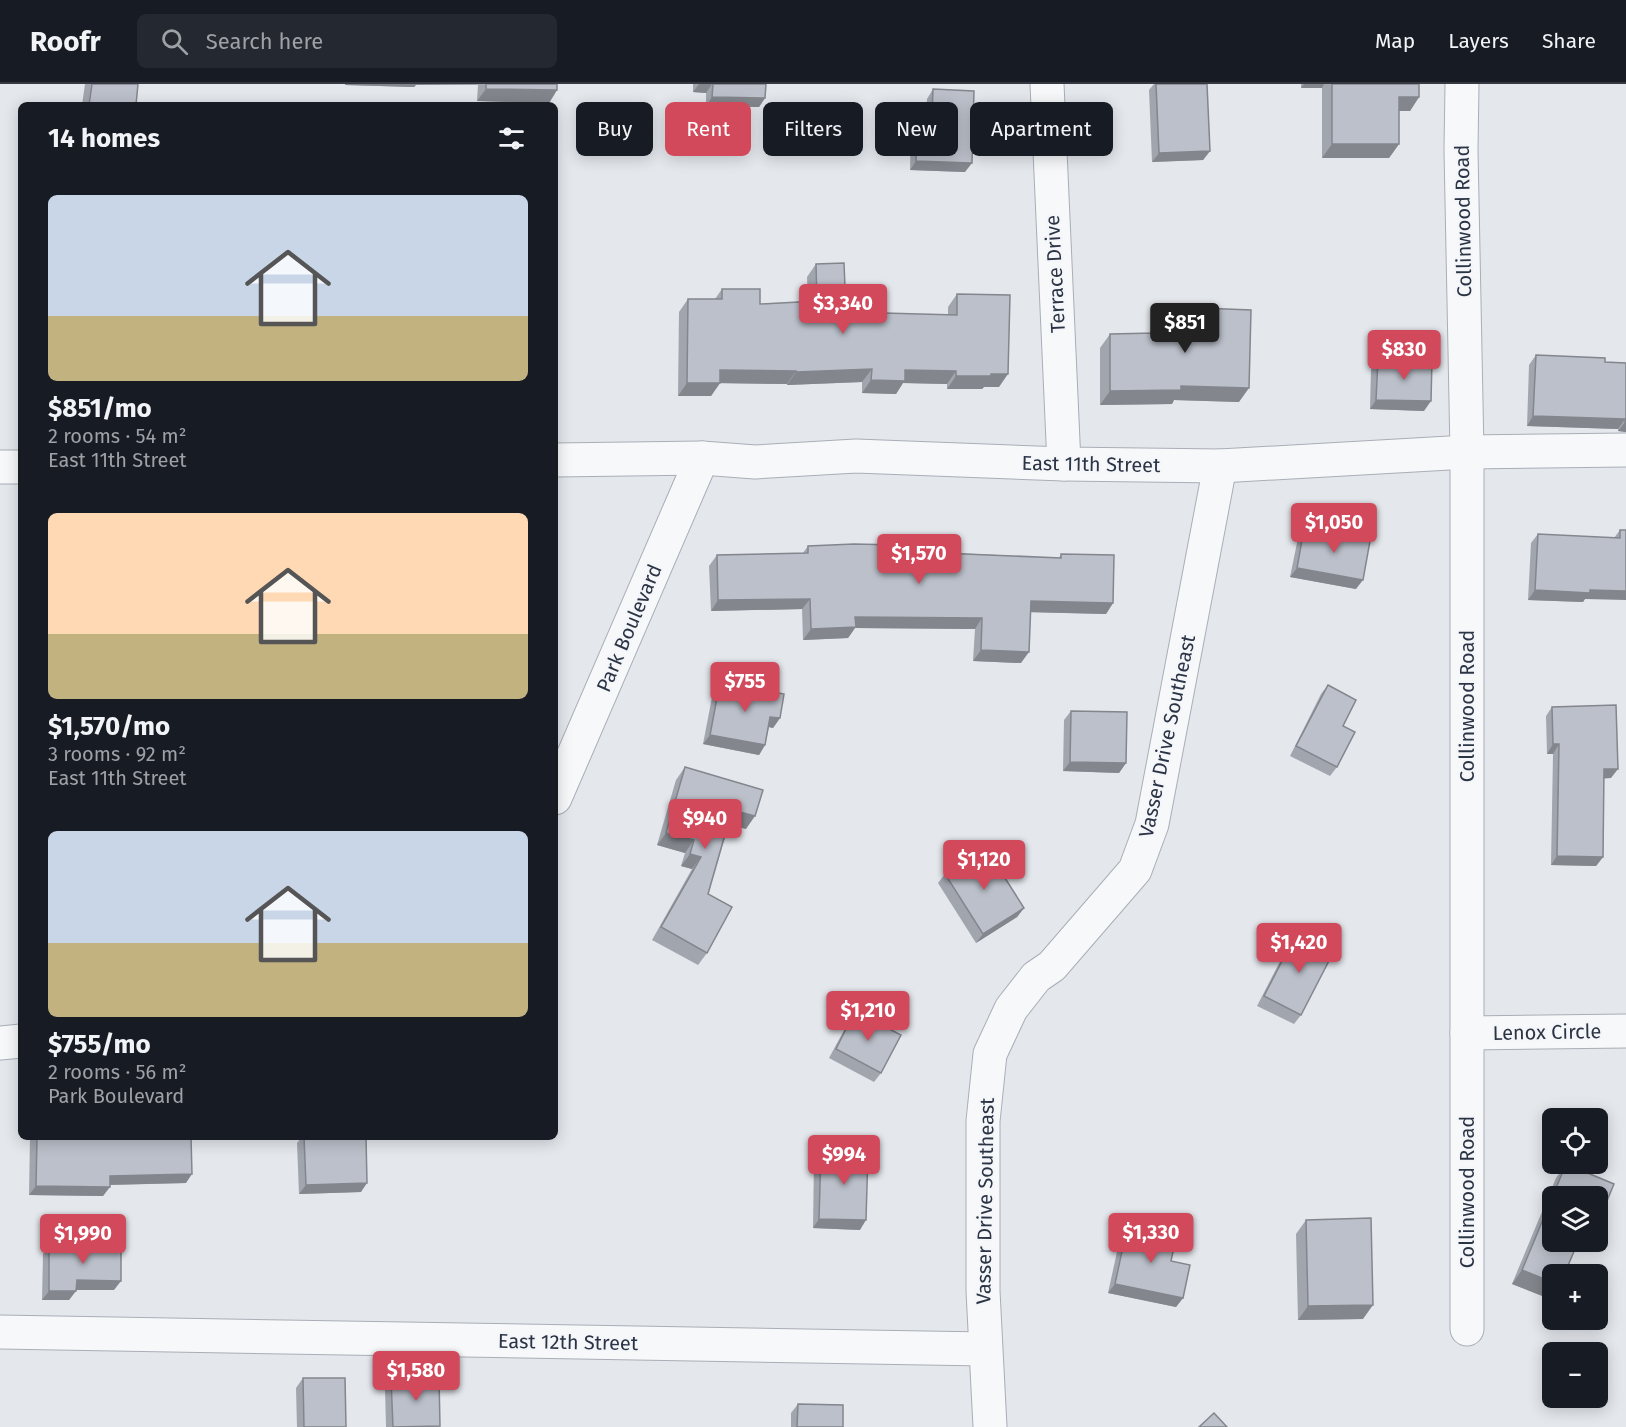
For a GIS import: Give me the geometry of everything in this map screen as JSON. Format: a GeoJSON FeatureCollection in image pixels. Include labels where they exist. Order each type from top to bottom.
{"type":"FeatureCollection","features":[{"type":"Feature","properties":{"kind":"street","name":"Terrace Drive"},"geometry":{"type":"LineString","coordinates":[[1047,84],[1064,464]]}},
{"type":"Feature","properties":{"kind":"street","name":"Collinwood Road"},"geometry":{"type":"LineString","coordinates":[[1462,84],[1461,150],[1467,452],[1467,1329]]}},
{"type":"Feature","properties":{"kind":"street","name":"East 11th Street"},"geometry":{"type":"LineString","coordinates":[[558,460],[702,458],[755,462],[856,456],[1064,464],[1220,466],[1467,452],[1626,450]]}},
{"type":"Feature","properties":{"kind":"street","name":"Park Boulevard"},"geometry":{"type":"LineString","coordinates":[[558,791],[702,458]]}},
{"type":"Feature","properties":{"kind":"street","name":"Vasser Drive Southeast"},"geometry":{"type":"LineString","coordinates":[[985,1349],[983,1121],[990,1054],[1011,1009],[1036,977],[1052,966],[1136,870],[1152,824],[1220,466]]}},
{"type":"Feature","properties":{"kind":"street"},"geometry":{"type":"LineString","coordinates":[[0,467],[18,467]]}},
{"type":"Feature","properties":{"kind":"street","name":"Lenox Circle"},"geometry":{"type":"LineString","coordinates":[[1467,1033],[1626,1031]]}},
{"type":"Feature","properties":{"kind":"street"},"geometry":{"type":"LineString","coordinates":[[0,1043],[18,1041]]}},
{"type":"Feature","properties":{"kind":"street","name":"East 12th Street"},"geometry":{"type":"LineString","coordinates":[[0,1332],[985,1349]]}},
{"type":"Feature","properties":{"kind":"street"},"geometry":{"type":"LineString","coordinates":[[985,1349],[990,1427]]}},
{"type":"Feature","properties":{"kind":"building"},"geometry":{"type":"Polygon","coordinates":[[[92,84],[138,84],[136,102],[89,102],[92,84]]]}},
{"type":"Feature","properties":{"kind":"building"},"geometry":{"type":"Polygon","coordinates":[[[486,84],[557,84],[557,90],[486,89],[486,84]]]}},
{"type":"Feature","properties":{"kind":"building"},"geometry":{"type":"Polygon","coordinates":[[[713,84],[766,84],[765,98],[712,97],[713,84]]]}},
{"type":"Feature","properties":{"kind":"building"},"geometry":{"type":"Polygon","coordinates":[[[1156,84],[1207,84],[1210,151],[1159,153],[1156,84]]]}},
{"type":"Feature","properties":{"kind":"building"},"geometry":{"type":"Polygon","coordinates":[[[1332,84],[1419,84],[1419,97],[1399,97],[1399,144],[1332,144],[1332,84]]]}},
{"type":"Feature","properties":{"kind":"building"},"geometry":{"type":"Polygon","coordinates":[[[933,89],[974,91],[974,102],[970,102],[972,163],[916,161],[916,156],[958,156],[958,102],[932,102],[933,89]]]}},
{"type":"Feature","properties":{"kind":"building"},"geometry":{"type":"Polygon","coordinates":[[[844,263],[846,312],[957,315],[957,294],[1010,295],[1008,374],[956,376],[956,371],[905,370],[905,381],[871,380],[872,369],[796,372],[720,370],[720,383],[687,383],[688,299],[722,299],[722,289],[760,289],[760,304],[817,301],[816,264],[844,263]]]}},
{"type":"Feature","properties":{"kind":"building"},"geometry":{"type":"Polygon","coordinates":[[[1201,308],[1251,310],[1249,388],[1181,386],[1181,390],[1110,391],[1110,334],[1155,333],[1155,324],[1201,324],[1201,308]]]}},
{"type":"Feature","properties":{"kind":"building"},"geometry":{"type":"Polygon","coordinates":[[[1536,355],[1605,358],[1605,362],[1626,363],[1626,422],[1625,419],[1533,416],[1536,355]]]}},
{"type":"Feature","properties":{"kind":"building"},"geometry":{"type":"Polygon","coordinates":[[[1378,360],[1432,361],[1431,401],[1376,400],[1378,360]]]}},
{"type":"Feature","properties":{"kind":"building"},"geometry":{"type":"Polygon","coordinates":[[[1304,529],[1370,541],[1363,580],[1297,568],[1304,529]]]}},
{"type":"Feature","properties":{"kind":"building"},"geometry":{"type":"Polygon","coordinates":[[[1620,530],[1626,530],[1626,591],[1590,590],[1590,593],[1535,590],[1538,534],[1620,538],[1620,530]]]}},
{"type":"Feature","properties":{"kind":"building"},"geometry":{"type":"Polygon","coordinates":[[[854,544],[941,546],[941,553],[1061,558],[1061,554],[1114,555],[1113,603],[1031,601],[1029,652],[981,650],[982,618],[855,617],[856,627],[811,629],[810,599],[718,600],[717,555],[808,553],[808,546],[854,544]]]}},
{"type":"Feature","properties":{"kind":"building"},"geometry":{"type":"Polygon","coordinates":[[[720,682],[784,694],[780,718],[770,717],[765,745],[710,735],[720,682]]]}},
{"type":"Feature","properties":{"kind":"building"},"geometry":{"type":"Polygon","coordinates":[[[1328,685],[1356,700],[1343,726],[1355,732],[1337,767],[1296,746],[1328,685]]]}},
{"type":"Feature","properties":{"kind":"building"},"geometry":{"type":"Polygon","coordinates":[[[1616,705],[1618,769],[1604,769],[1603,857],[1557,856],[1559,744],[1553,744],[1552,707],[1616,705]]]}},
{"type":"Feature","properties":{"kind":"building"},"geometry":{"type":"Polygon","coordinates":[[[1071,711],[1127,712],[1126,763],[1070,762],[1071,711]]]}},
{"type":"Feature","properties":{"kind":"building"},"geometry":{"type":"Polygon","coordinates":[[[685,767],[763,790],[755,816],[732,810],[708,894],[732,907],[707,953],[661,927],[701,857],[690,854],[694,840],[666,833],[685,767]]]}},
{"type":"Feature","properties":{"kind":"building"},"geometry":{"type":"Polygon","coordinates":[[[986,848],[1024,908],[983,934],[945,874],[986,848]]]}},
{"type":"Feature","properties":{"kind":"building"},"geometry":{"type":"Polygon","coordinates":[[[1297,932],[1334,951],[1301,1015],[1264,996],[1297,932]]]}},
{"type":"Feature","properties":{"kind":"building"},"geometry":{"type":"Polygon","coordinates":[[[855,1011],[901,1035],[881,1073],[836,1049],[855,1011]]]}},
{"type":"Feature","properties":{"kind":"building"},"geometry":{"type":"Polygon","coordinates":[[[37,1140],[191,1140],[192,1174],[110,1176],[110,1187],[36,1186],[37,1140]]]}},
{"type":"Feature","properties":{"kind":"building"},"geometry":{"type":"Polygon","coordinates":[[[304,1140],[366,1140],[367,1183],[306,1185],[304,1140]]]}},
{"type":"Feature","properties":{"kind":"building"},"geometry":{"type":"Polygon","coordinates":[[[821,1151],[868,1152],[866,1220],[819,1219],[821,1151]]]}},
{"type":"Feature","properties":{"kind":"building"},"geometry":{"type":"Polygon","coordinates":[[[1562,1174],[1590,1174],[1614,1184],[1608,1198],[1608,1186],[1557,1186],[1562,1174]]]}},
{"type":"Feature","properties":{"kind":"building"},"geometry":{"type":"Polygon","coordinates":[[[1371,1218],[1373,1305],[1308,1306],[1306,1220],[1371,1218]]]}},
{"type":"Feature","properties":{"kind":"building"},"geometry":{"type":"Polygon","coordinates":[[[1542,1222],[1542,1252],[1574,1252],[1569,1264],[1542,1264],[1542,1278],[1522,1270],[1542,1222]]]}},
{"type":"Feature","properties":{"kind":"building"},"geometry":{"type":"Polygon","coordinates":[[[1127,1228],[1176,1238],[1171,1261],[1190,1265],[1183,1298],[1115,1284],[1127,1228]]]}},
{"type":"Feature","properties":{"kind":"building"},"geometry":{"type":"Polygon","coordinates":[[[49,1245],[121,1245],[121,1281],[77,1280],[76,1291],[49,1291],[49,1245]]]}},
{"type":"Feature","properties":{"kind":"building"},"geometry":{"type":"Polygon","coordinates":[[[303,1378],[345,1378],[346,1427],[304,1427],[303,1378]]]}},
{"type":"Feature","properties":{"kind":"building"},"geometry":{"type":"Polygon","coordinates":[[[439,1378],[440,1426],[393,1427],[391,1379],[439,1378]]]}},
{"type":"Feature","properties":{"kind":"building"},"geometry":{"type":"Polygon","coordinates":[[[798,1404],[843,1405],[843,1427],[797,1427],[798,1404]]]}},
{"type":"Feature","properties":{"kind":"building"},"geometry":{"type":"Polygon","coordinates":[[[1214,1413],[1227,1427],[1199,1427],[1214,1413]]]}}]}
